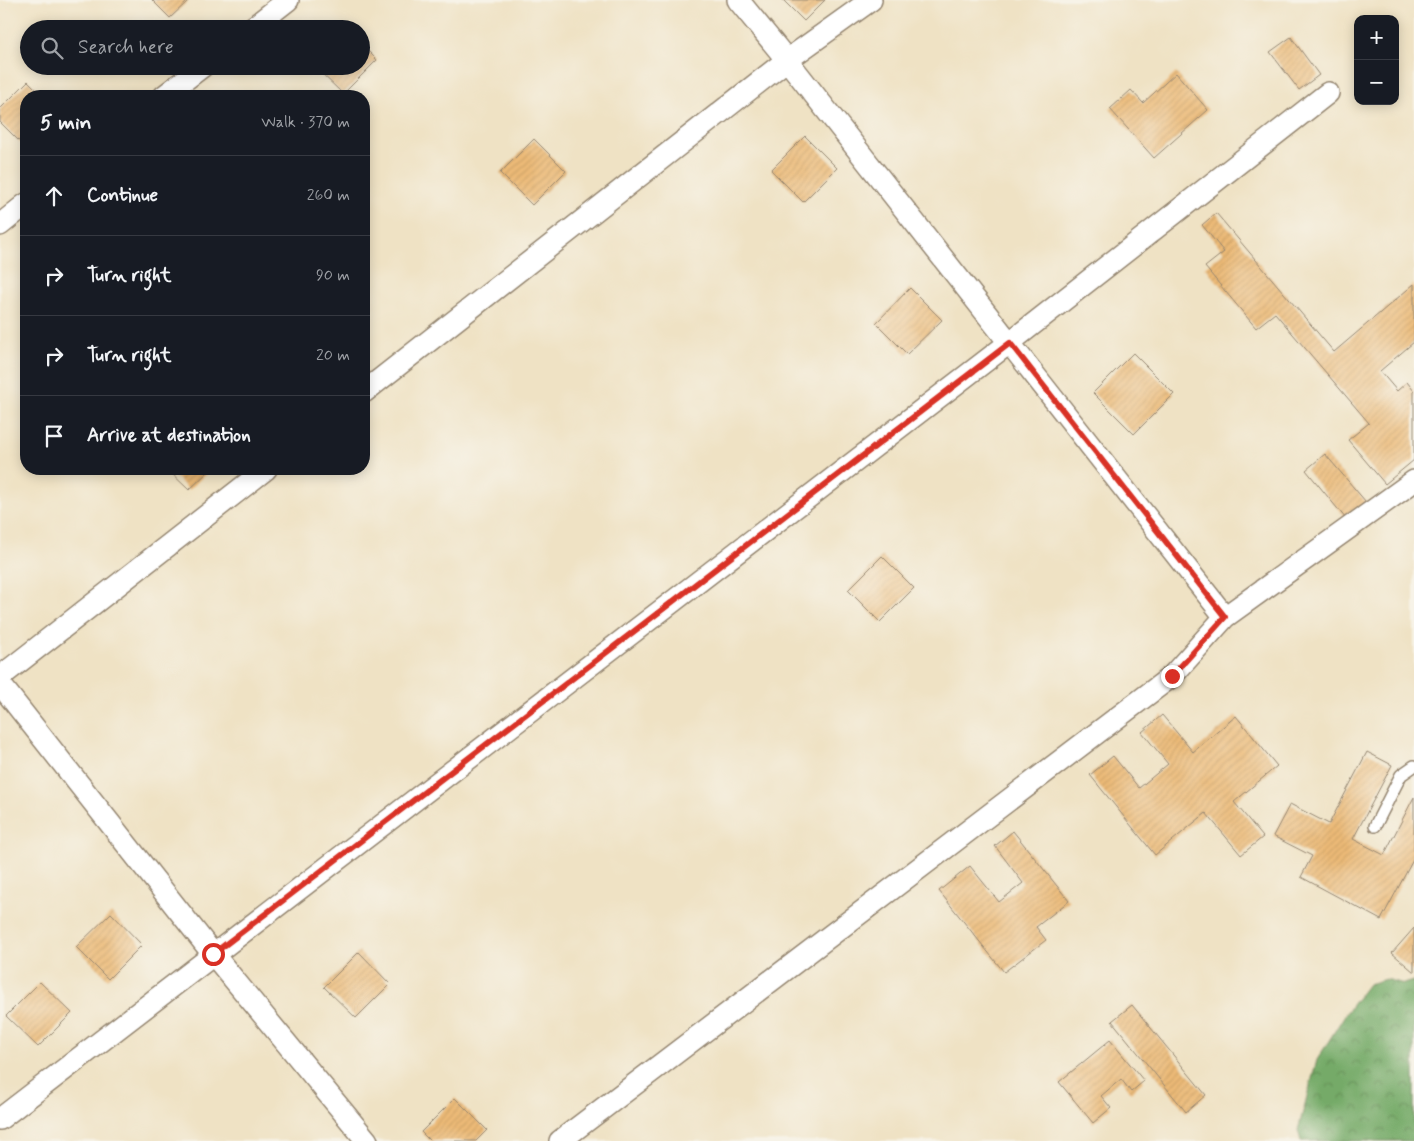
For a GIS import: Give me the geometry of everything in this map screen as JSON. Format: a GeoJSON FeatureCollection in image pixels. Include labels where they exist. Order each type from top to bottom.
{"type":"FeatureCollection","features":[{"type":"Feature","properties":{"kind":"street"},"geometry":{"type":"LineString","coordinates":[[262,20],[288,0]]}},
{"type":"Feature","properties":{"kind":"street"},"geometry":{"type":"LineString","coordinates":[[738,0],[1225,617]]}},
{"type":"Feature","properties":{"kind":"street"},"geometry":{"type":"LineString","coordinates":[[370,387],[787,60],[871,0]]}},
{"type":"Feature","properties":{"kind":"street"},"geometry":{"type":"LineString","coordinates":[[172,90],[191,75]]}},
{"type":"Feature","properties":{"kind":"street"},"geometry":{"type":"LineString","coordinates":[[0,1119],[1010,343],[1328,93]]}},
{"type":"Feature","properties":{"kind":"street"},"geometry":{"type":"LineString","coordinates":[[0,224],[20,209]]}},
{"type":"Feature","properties":{"kind":"street"},"geometry":{"type":"LineString","coordinates":[[0,677],[258,475]]}},
{"type":"Feature","properties":{"kind":"street"},"geometry":{"type":"LineString","coordinates":[[560,1141],[1172,676],[1225,617],[1414,481]]}},
{"type":"Feature","properties":{"kind":"street"},"geometry":{"type":"LineString","coordinates":[[0,684],[213,954],[367,1141]]}},
{"type":"Feature","properties":{"kind":"lane"},"geometry":{"type":"LineString","coordinates":[[1375,826],[1401,775],[1414,766]]}},
{"type":"Feature","properties":{"kind":"green space"},"geometry":{"type":"Polygon","coordinates":[[[1386,979],[1404,984],[1414,981],[1414,1141],[1301,1141],[1298,1130],[1317,1060],[1346,1013],[1368,984],[1386,979]]]}},
{"type":"Feature","properties":{"kind":"building"},"geometry":{"type":"Polygon","coordinates":[[[152,0],[189,0],[170,18],[152,0]]]}},
{"type":"Feature","properties":{"kind":"building"},"geometry":{"type":"Polygon","coordinates":[[[783,0],[825,0],[804,21],[783,0]]]}},
{"type":"Feature","properties":{"kind":"building"},"geometry":{"type":"Polygon","coordinates":[[[1291,37],[1319,75],[1299,90],[1270,52],[1291,37]]]}},
{"type":"Feature","properties":{"kind":"building"},"geometry":{"type":"Polygon","coordinates":[[[370,53],[377,60],[370,67],[370,53]]]}},
{"type":"Feature","properties":{"kind":"building"},"geometry":{"type":"Polygon","coordinates":[[[1176,73],[1208,110],[1154,158],[1110,109],[1131,90],[1143,103],[1176,73]]]}},
{"type":"Feature","properties":{"kind":"building"},"geometry":{"type":"Polygon","coordinates":[[[323,75],[362,75],[347,90],[339,90],[323,75]]]}},
{"type":"Feature","properties":{"kind":"building"},"geometry":{"type":"Polygon","coordinates":[[[28,81],[37,90],[20,90],[20,142],[0,122],[0,109],[28,81]]]}},
{"type":"Feature","properties":{"kind":"building"},"geometry":{"type":"Polygon","coordinates":[[[805,136],[837,168],[803,202],[771,170],[805,136]]]}},
{"type":"Feature","properties":{"kind":"building"},"geometry":{"type":"Polygon","coordinates":[[[534,139],[566,171],[532,205],[500,173],[534,139]]]}},
{"type":"Feature","properties":{"kind":"building"},"geometry":{"type":"Polygon","coordinates":[[[1216,213],[1334,352],[1414,284],[1414,342],[1380,371],[1397,391],[1407,382],[1414,391],[1414,460],[1385,484],[1348,440],[1369,423],[1275,313],[1256,328],[1205,267],[1224,252],[1202,225],[1216,213]]]}},
{"type":"Feature","properties":{"kind":"building"},"geometry":{"type":"Polygon","coordinates":[[[910,288],[942,320],[907,354],[876,323],[910,288]]]}},
{"type":"Feature","properties":{"kind":"building"},"geometry":{"type":"Polygon","coordinates":[[[1133,353],[1174,394],[1134,434],[1093,393],[1133,353]]]}},
{"type":"Feature","properties":{"kind":"building"},"geometry":{"type":"Polygon","coordinates":[[[1325,454],[1366,502],[1346,519],[1306,470],[1325,454]]]}},
{"type":"Feature","properties":{"kind":"building"},"geometry":{"type":"Polygon","coordinates":[[[173,475],[205,475],[189,490],[173,475]]]}},
{"type":"Feature","properties":{"kind":"building"},"geometry":{"type":"Polygon","coordinates":[[[882,556],[914,588],[880,622],[848,590],[882,556]]]}},
{"type":"Feature","properties":{"kind":"building"},"geometry":{"type":"Polygon","coordinates":[[[1162,715],[1193,752],[1236,716],[1277,766],[1234,802],[1263,837],[1241,855],[1206,813],[1155,855],[1090,775],[1113,756],[1139,788],[1168,764],[1142,732],[1162,715]]]}},
{"type":"Feature","properties":{"kind":"building"},"geometry":{"type":"Polygon","coordinates":[[[1367,752],[1392,765],[1353,839],[1384,855],[1414,797],[1414,858],[1381,920],[1301,877],[1312,856],[1273,836],[1290,804],[1329,824],[1367,752]]]}},
{"type":"Feature","properties":{"kind":"building"},"geometry":{"type":"Polygon","coordinates":[[[1013,831],[1069,901],[1036,927],[1046,940],[1004,972],[939,891],[970,866],[999,902],[1023,883],[995,846],[1013,831]]]}},
{"type":"Feature","properties":{"kind":"building"},"geometry":{"type":"Polygon","coordinates":[[[111,913],[142,945],[108,979],[76,947],[111,913]]]}},
{"type":"Feature","properties":{"kind":"building"},"geometry":{"type":"Polygon","coordinates":[[[1414,928],[1414,972],[1392,953],[1414,928]]]}},
{"type":"Feature","properties":{"kind":"building"},"geometry":{"type":"Polygon","coordinates":[[[359,952],[390,984],[356,1018],[324,987],[359,952]]]}},
{"type":"Feature","properties":{"kind":"building"},"geometry":{"type":"Polygon","coordinates":[[[40,982],[72,1013],[38,1047],[6,1016],[40,982]]]}},
{"type":"Feature","properties":{"kind":"building"},"geometry":{"type":"Polygon","coordinates":[[[1132,1005],[1206,1095],[1186,1112],[1112,1021],[1132,1005]]]}},
{"type":"Feature","properties":{"kind":"building"},"geometry":{"type":"Polygon","coordinates":[[[1110,1040],[1144,1081],[1131,1092],[1121,1079],[1101,1096],[1111,1108],[1093,1123],[1059,1082],[1110,1040]]]}},
{"type":"Feature","properties":{"kind":"building"},"geometry":{"type":"Polygon","coordinates":[[[455,1098],[487,1130],[476,1141],[430,1141],[421,1132],[455,1098]]]}},
{"type":"Feature","properties":{"kind":"route"},"geometry":{"type":"LineString","coordinates":[[213,954],[1010,343],[1225,617],[1172,676]]}}]}
